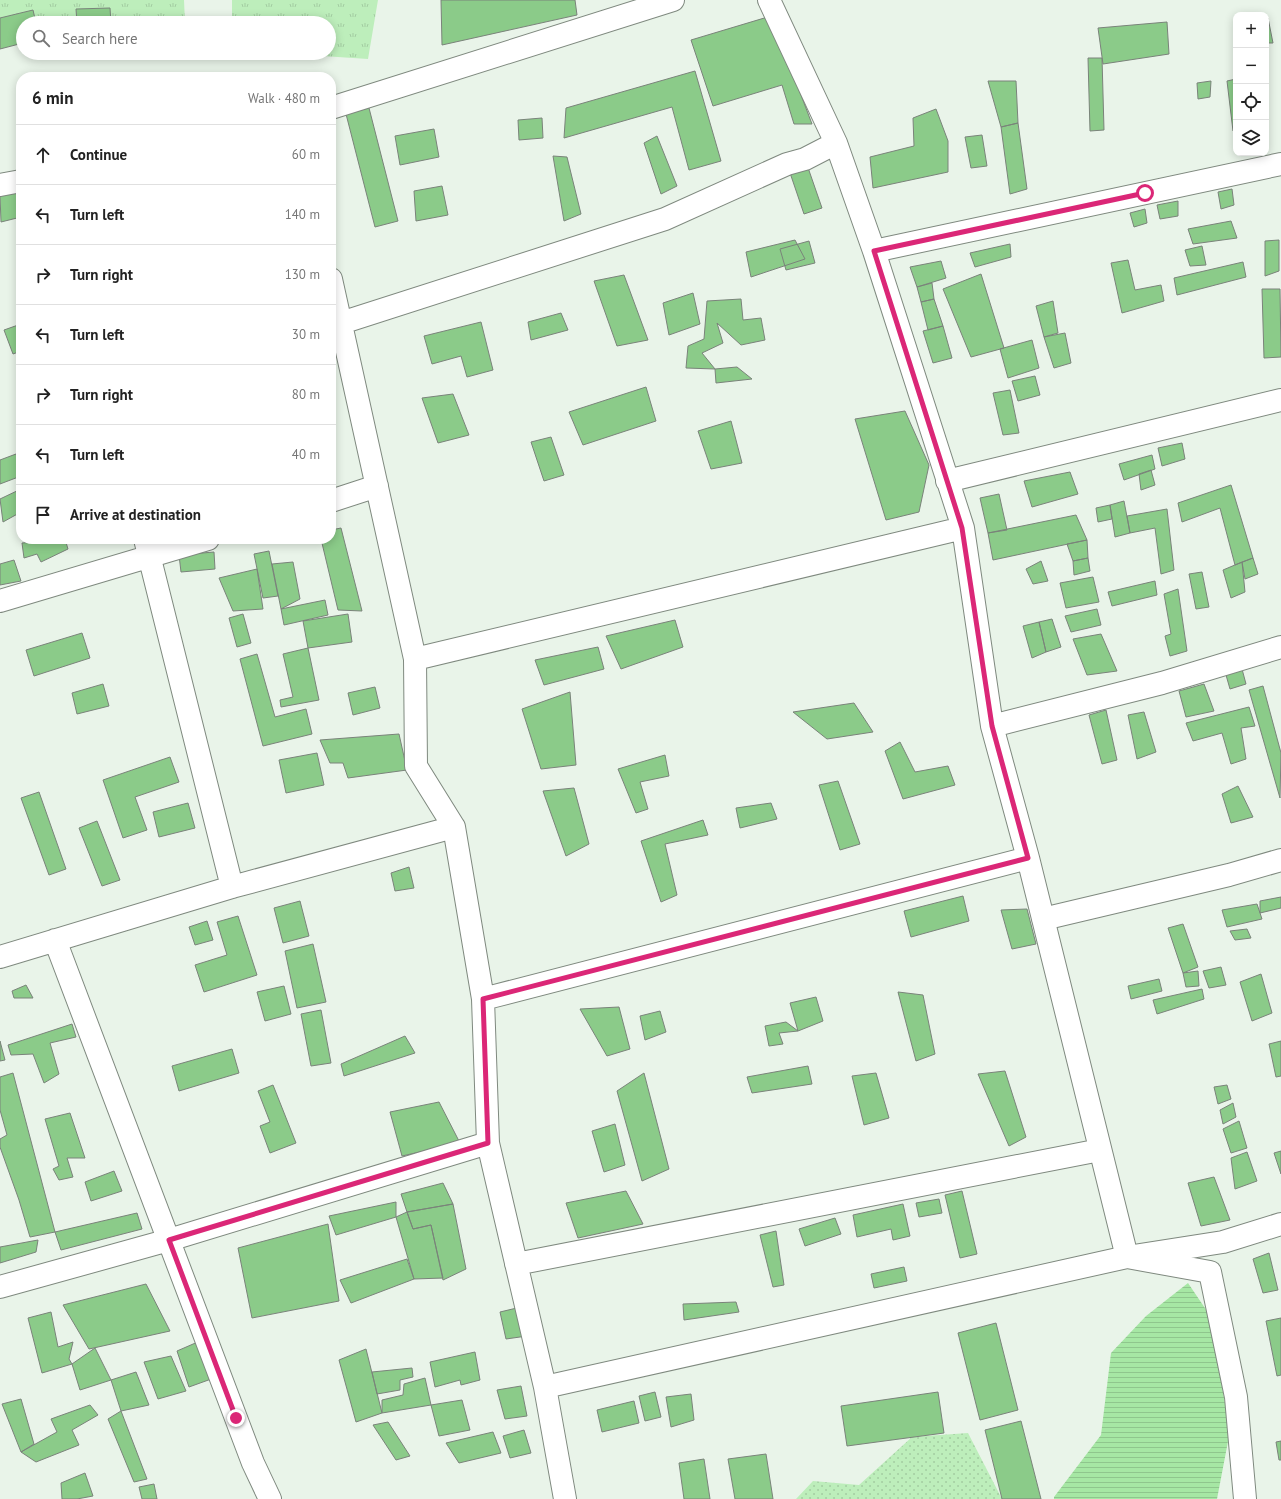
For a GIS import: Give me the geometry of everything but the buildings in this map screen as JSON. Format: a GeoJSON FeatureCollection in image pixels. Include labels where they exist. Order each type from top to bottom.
{"type":"FeatureCollection","features":[{"type":"Feature","properties":{"kind":"street"},"geometry":{"type":"LineString","coordinates":[[336,106],[673,0]]}},
{"type":"Feature","properties":{"kind":"street"},"geometry":{"type":"LineString","coordinates":[[769,0],[836,143],[874,251],[962,528],[992,726],[1028,858],[1127,1257]]}},
{"type":"Feature","properties":{"kind":"street"},"geometry":{"type":"LineString","coordinates":[[341,323],[666,218],[787,164],[805,159],[836,143]]}},
{"type":"Feature","properties":{"kind":"street"},"geometry":{"type":"LineString","coordinates":[[874,251],[1281,164]]}},
{"type":"Feature","properties":{"kind":"street"},"geometry":{"type":"LineString","coordinates":[[0,186],[16,183]]}},
{"type":"Feature","properties":{"kind":"street"},"geometry":{"type":"LineString","coordinates":[[336,301],[415,659],[416,766],[454,827],[483,999],[488,1143],[545,1387],[565,1499]]}},
{"type":"Feature","properties":{"kind":"street"},"geometry":{"type":"LineString","coordinates":[[948,481],[1281,400]]}},
{"type":"Feature","properties":{"kind":"street"},"geometry":{"type":"LineString","coordinates":[[336,499],[377,486]]}},
{"type":"Feature","properties":{"kind":"street"},"geometry":{"type":"LineString","coordinates":[[415,659],[962,528]]}},
{"type":"Feature","properties":{"kind":"street"},"geometry":{"type":"LineString","coordinates":[[0,601],[147,548],[174,544]]}},
{"type":"Feature","properties":{"kind":"street"},"geometry":{"type":"LineString","coordinates":[[147,548],[232,887]]}},
{"type":"Feature","properties":{"kind":"street"},"geometry":{"type":"LineString","coordinates":[[992,726],[1162,683],[1281,647]]}},
{"type":"Feature","properties":{"kind":"street"},"geometry":{"type":"LineString","coordinates":[[0,957],[232,887],[454,827]]}},
{"type":"Feature","properties":{"kind":"street"},"geometry":{"type":"LineString","coordinates":[[483,999],[1028,858]]}},
{"type":"Feature","properties":{"kind":"street"},"geometry":{"type":"LineString","coordinates":[[1043,919],[1229,875],[1281,860]]}},
{"type":"Feature","properties":{"kind":"street"},"geometry":{"type":"LineString","coordinates":[[55,940],[253,1463],[270,1499]]}},
{"type":"Feature","properties":{"kind":"street"},"geometry":{"type":"LineString","coordinates":[[0,1287],[169,1240],[488,1143]]}},
{"type":"Feature","properties":{"kind":"street"},"geometry":{"type":"LineString","coordinates":[[516,1264],[1100,1150]]}},
{"type":"Feature","properties":{"kind":"street"},"geometry":{"type":"LineString","coordinates":[[545,1387],[1127,1257],[1223,1242],[1281,1224]]}},
{"type":"Feature","properties":{"kind":"street"},"geometry":{"type":"LineString","coordinates":[[1127,1257],[1210,1272],[1236,1397],[1245,1499]]}},
{"type":"Feature","properties":{"kind":"green space"},"geometry":{"type":"Polygon","coordinates":[[[0,0],[184,0],[185,16],[16,16],[16,25],[0,28],[0,0]]]}},
{"type":"Feature","properties":{"kind":"green space"},"geometry":{"type":"Polygon","coordinates":[[[232,0],[378,0],[368,59],[336,57],[336,16],[232,16],[232,0]]]}},
{"type":"Feature","properties":{"kind":"green space"},"geometry":{"type":"Polygon","coordinates":[[[968,1433],[1002,1499],[796,1499],[813,1481],[859,1485],[912,1437],[968,1433]]]}},
{"type":"Feature","properties":{"kind":"shaded area"},"geometry":{"type":"Polygon","coordinates":[[[1188,1283],[1209,1314],[1230,1431],[1217,1499],[1054,1499],[1101,1435],[1111,1353],[1146,1316],[1188,1283]]]}},
{"type":"Feature","properties":{"kind":"route"},"geometry":{"type":"LineString","coordinates":[[236,1418],[169,1240],[488,1143],[483,999],[1028,858],[992,726],[962,528],[874,251],[1145,193]]}}]}
